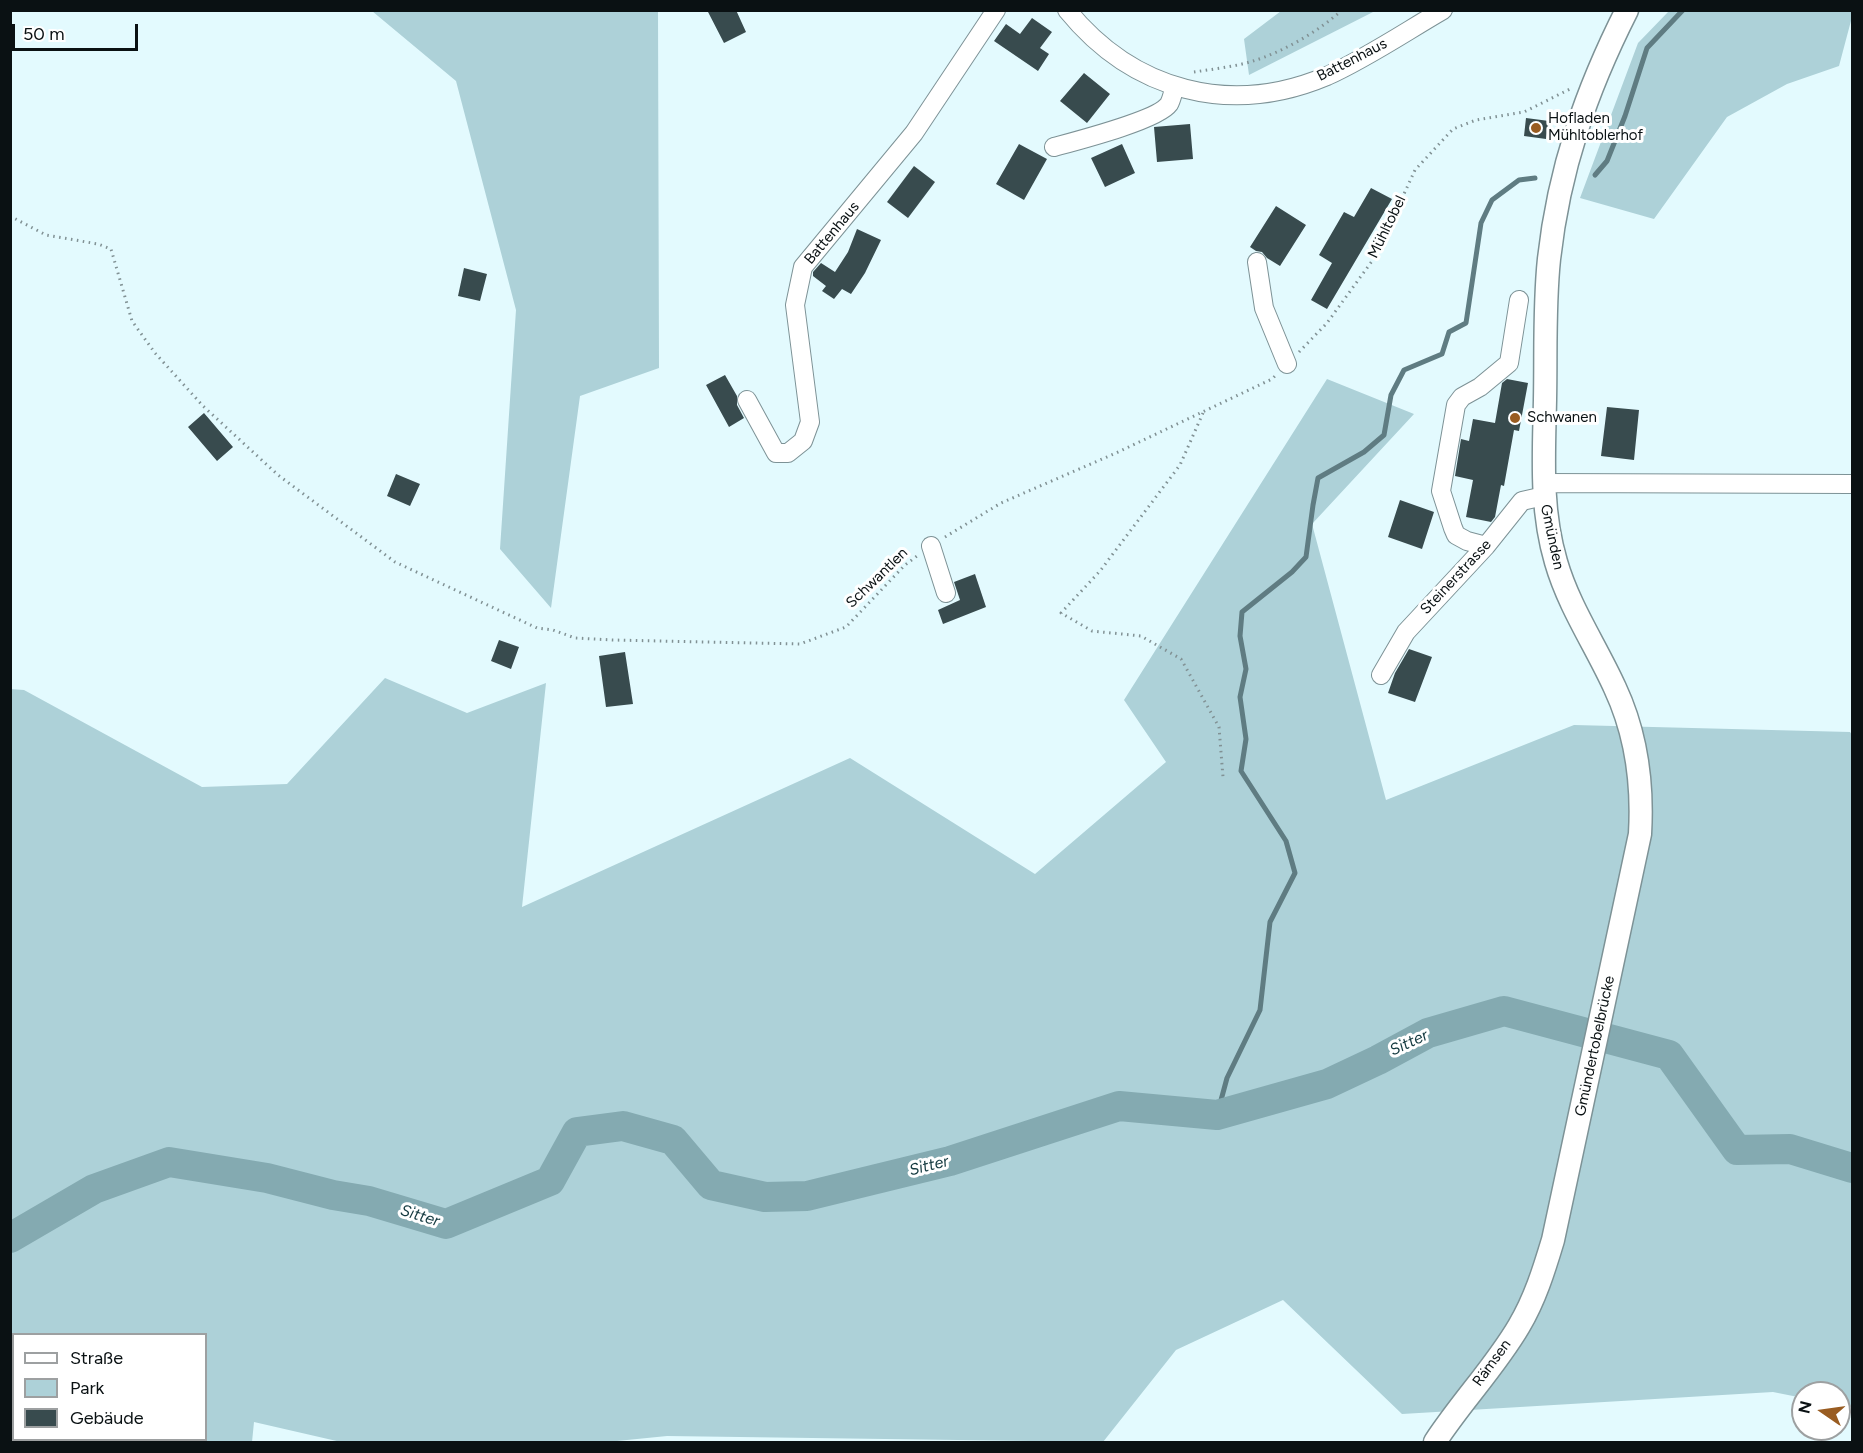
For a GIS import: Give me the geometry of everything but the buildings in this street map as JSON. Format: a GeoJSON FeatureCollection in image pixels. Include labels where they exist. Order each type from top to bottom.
{"type":"FeatureCollection","features":[{"type":"Feature","properties":{"kind":"main road"},"geometry":{"type":"LineString","coordinates":[[1544,489],[1546,296],[1561,183],[1591,87],[1627,10]]}},
{"type":"Feature","properties":{"kind":"main road","name":"Gmünden"},"geometry":{"type":"LineString","coordinates":[[1544,489],[1545,509],[1555,560],[1566,591],[1616,689],[1632,734],[1638,762],[1641,811]]}},
{"type":"Feature","properties":{"kind":"main road","name":"Gmündertobelbrücke"},"geometry":{"type":"LineString","coordinates":[[1542,1279],[1553,1240],[1636,857],[1641,811]]}},
{"type":"Feature","properties":{"kind":"main road","name":"Rämsen"},"geometry":{"type":"LineString","coordinates":[[1435,1443],[1518,1328],[1542,1279]]}},
{"type":"Feature","properties":{"kind":"street","name":"Battenhaus"},"geometry":{"type":"LineString","coordinates":[[747,400],[776,453],[788,453],[802,441],[810,422],[795,305],[803,267],[914,133],[996,10]]}},
{"type":"Feature","properties":{"kind":"street","name":"Battenhaus"},"geometry":{"type":"LineString","coordinates":[[1067,10],[1095,41],[1132,67],[1175,86],[1209,94],[1231,95],[1252,95],[1288,89],[1328,75],[1443,10]]}},
{"type":"Feature","properties":{"kind":"street"},"geometry":{"type":"LineString","coordinates":[[1054,147],[1110,132],[1160,111],[1168,105],[1175,86]]}},
{"type":"Feature","properties":{"kind":"street"},"geometry":{"type":"LineString","coordinates":[[1257,262],[1264,308],[1287,364]]}},
{"type":"Feature","properties":{"kind":"street"},"geometry":{"type":"LineString","coordinates":[[1486,546],[1467,541],[1456,535],[1441,491],[1456,405],[1462,397],[1480,387],[1509,363],[1519,300]]}},
{"type":"Feature","properties":{"kind":"street","name":"Gmünden"},"geometry":{"type":"LineString","coordinates":[[1544,489],[1852,484]]}},
{"type":"Feature","properties":{"kind":"street","name":"Steinerstrasse"},"geometry":{"type":"LineString","coordinates":[[1381,675],[1406,632],[1486,546],[1522,501],[1544,489]]}},
{"type":"Feature","properties":{"kind":"street"},"geometry":{"type":"LineString","coordinates":[[931,546],[946,593]]}},
{"type":"Feature","properties":{"kind":"path"},"geometry":{"type":"LineString","coordinates":[[1193,72],[1253,61],[1316,31],[1342,10]]}},
{"type":"Feature","properties":{"kind":"path","name":"Mühltobel"},"geometry":{"type":"LineString","coordinates":[[1204,411],[1272,379],[1328,323],[1375,257],[1415,170],[1453,129],[1476,120],[1524,112],[1580,84],[1591,87]]}},
{"type":"Feature","properties":{"kind":"path","name":"Schwantlen"},"geometry":{"type":"LineString","coordinates":[[10,216],[46,235],[98,244],[111,249],[132,321],[155,353],[203,406],[278,475],[395,562],[537,628],[553,630],[575,638],[800,644],[846,627],[905,565],[1001,502],[1116,453],[1204,411]]}},
{"type":"Feature","properties":{"kind":"path"},"geometry":{"type":"LineString","coordinates":[[1204,411],[1180,465],[1100,572],[1061,613],[1092,631],[1141,636],[1181,659],[1219,727],[1223,777]]}},
{"type":"Feature","properties":{"kind":"green space"},"geometry":{"type":"Polygon","coordinates":[[[1852,10],[1852,17],[1839,66],[1787,84],[1727,117],[1654,219],[1580,198],[1638,43],[1669,11],[1852,10]]]}},
{"type":"Feature","properties":{"kind":"green space"},"geometry":{"type":"Polygon","coordinates":[[[372,11],[658,11],[659,368],[580,396],[551,608],[500,549],[516,310],[456,81],[372,11]]]}},
{"type":"Feature","properties":{"kind":"green space"},"geometry":{"type":"Polygon","coordinates":[[[1281,11],[1375,11],[1249,75],[1244,39],[1281,11]]]}},
{"type":"Feature","properties":{"kind":"green space"},"geometry":{"type":"Polygon","coordinates":[[[1327,379],[1414,414],[1312,524],[1386,800],[1574,725],[1850,732],[1852,735],[1852,1407],[1851,1381],[1791,1381],[1791,1396],[1773,1392],[1402,1414],[1283,1300],[1176,1350],[1103,1442],[667,1436],[607,1442],[341,1442],[254,1422],[252,1442],[11,1442],[10,689],[24,690],[202,787],[287,784],[385,678],[467,713],[546,683],[522,907],[850,758],[1035,874],[1166,762],[1124,700],[1327,379]]]}},
{"type":"Feature","properties":{"kind":"waterway"},"geometry":{"type":"LineString","coordinates":[[1595,175],[1607,161],[1625,116],[1647,48],[1683,10]]}},
{"type":"Feature","properties":{"kind":"waterway"},"geometry":{"type":"LineString","coordinates":[[1217,1115],[1227,1078],[1260,1010],[1270,922],[1295,873],[1286,841],[1241,771],[1246,739],[1240,697],[1246,669],[1240,636],[1242,612],[1292,572],[1306,557],[1318,478],[1364,452],[1384,435],[1391,395],[1404,370],[1442,354],[1449,332],[1466,323],[1481,223],[1492,200],[1519,180],[1535,178]]}},
{"type":"Feature","properties":{"kind":"waterway","name":"Sitter"},"geometry":{"type":"LineString","coordinates":[[10,1238],[94,1189],[169,1162],[267,1178],[333,1195],[369,1201],[446,1224],[550,1181],[577,1132],[623,1126],[673,1140],[711,1185],[765,1197],[807,1196],[950,1161],[1119,1106],[1217,1115],[1327,1084],[1428,1033],[1504,1011],[1669,1055],[1737,1150],[1790,1149],[1852,1168]]}},
{"type":"Feature","properties":{"kind":"place","name":"Hofladen Mühltoblerhof"},"geometry":{"type":"Point","coordinates":[1536,128]}},
{"type":"Feature","properties":{"kind":"place","name":"Schwanen"},"geometry":{"type":"Point","coordinates":[1515,418]}}]}
